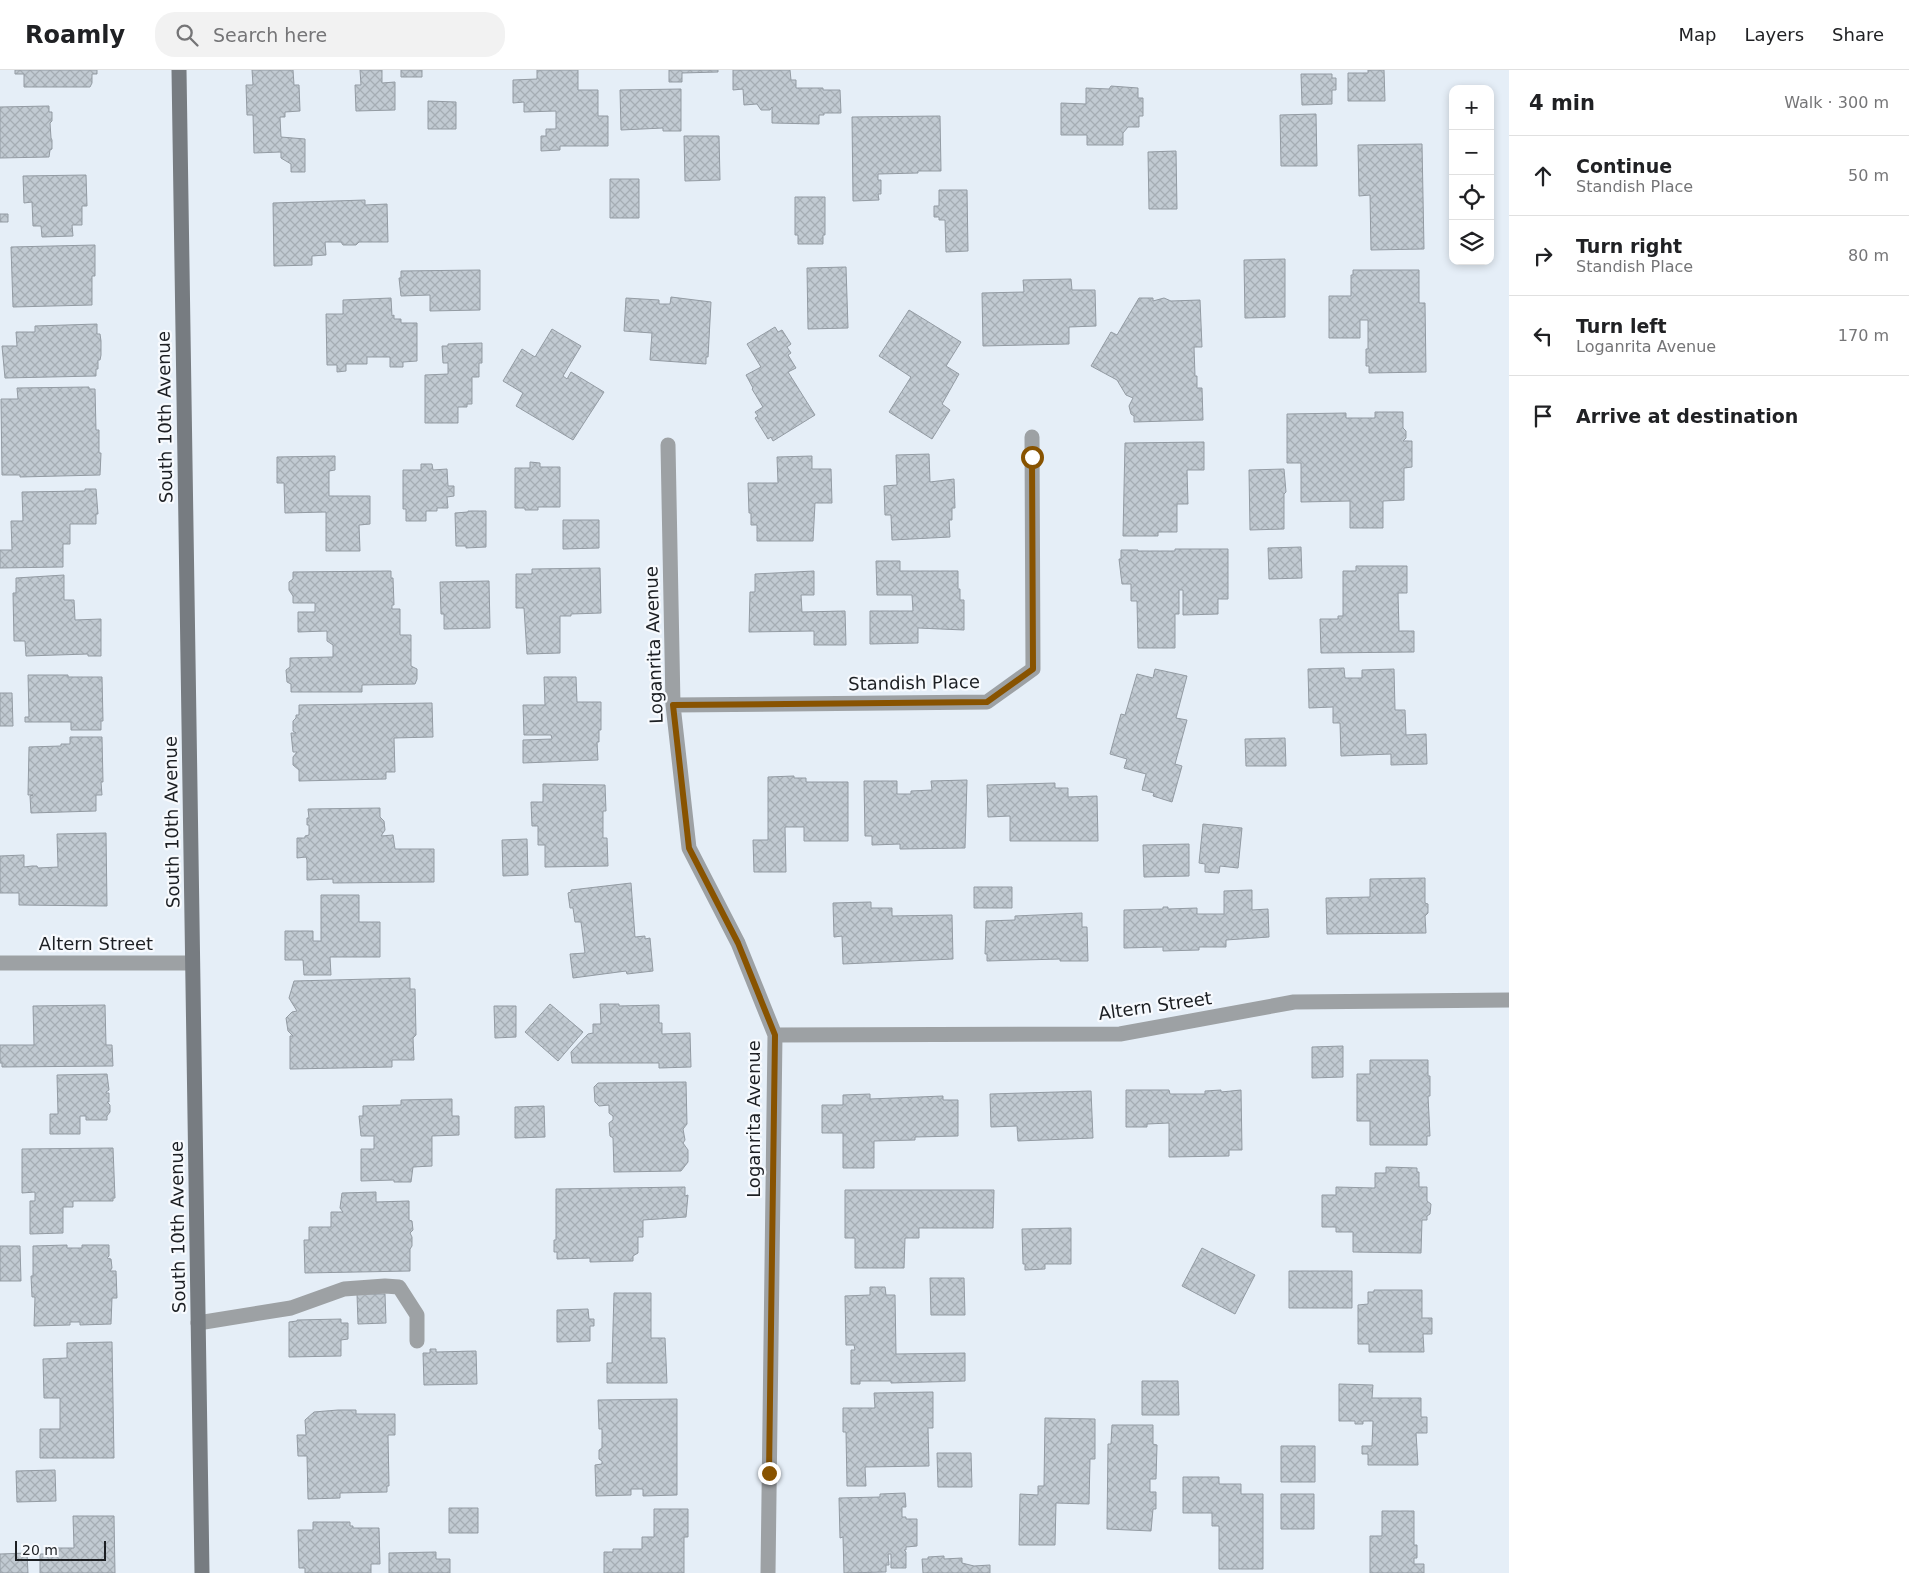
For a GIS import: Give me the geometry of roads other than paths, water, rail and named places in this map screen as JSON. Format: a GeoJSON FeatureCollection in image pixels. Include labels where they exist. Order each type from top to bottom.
{"type":"FeatureCollection","features":[{"type":"Feature","properties":{"kind":"street","name":"South 10th Avenue"},"geometry":{"type":"LineString","coordinates":[[179,70],[202,1573]]}},
{"type":"Feature","properties":{"kind":"street","name":"Standish Place"},"geometry":{"type":"LineString","coordinates":[[673,705],[987,702],[1033,669],[1032,437]]}},
{"type":"Feature","properties":{"kind":"street","name":"Loganrita Avenue"},"geometry":{"type":"LineString","coordinates":[[668,445],[673,705],[689,848],[738,943],[775,1035],[768,1573]]}},
{"type":"Feature","properties":{"kind":"street","name":"Altern Street"},"geometry":{"type":"LineString","coordinates":[[0,963],[192,963]]}},
{"type":"Feature","properties":{"kind":"street","name":"Altern Street"},"geometry":{"type":"LineString","coordinates":[[775,1035],[1120,1034],[1294,1002],[1509,1000]]}},
{"type":"Feature","properties":{"kind":"street"},"geometry":{"type":"LineString","coordinates":[[198,1323],[291,1308],[344,1289],[385,1286],[399,1287],[417,1315],[417,1341]]}}]}
